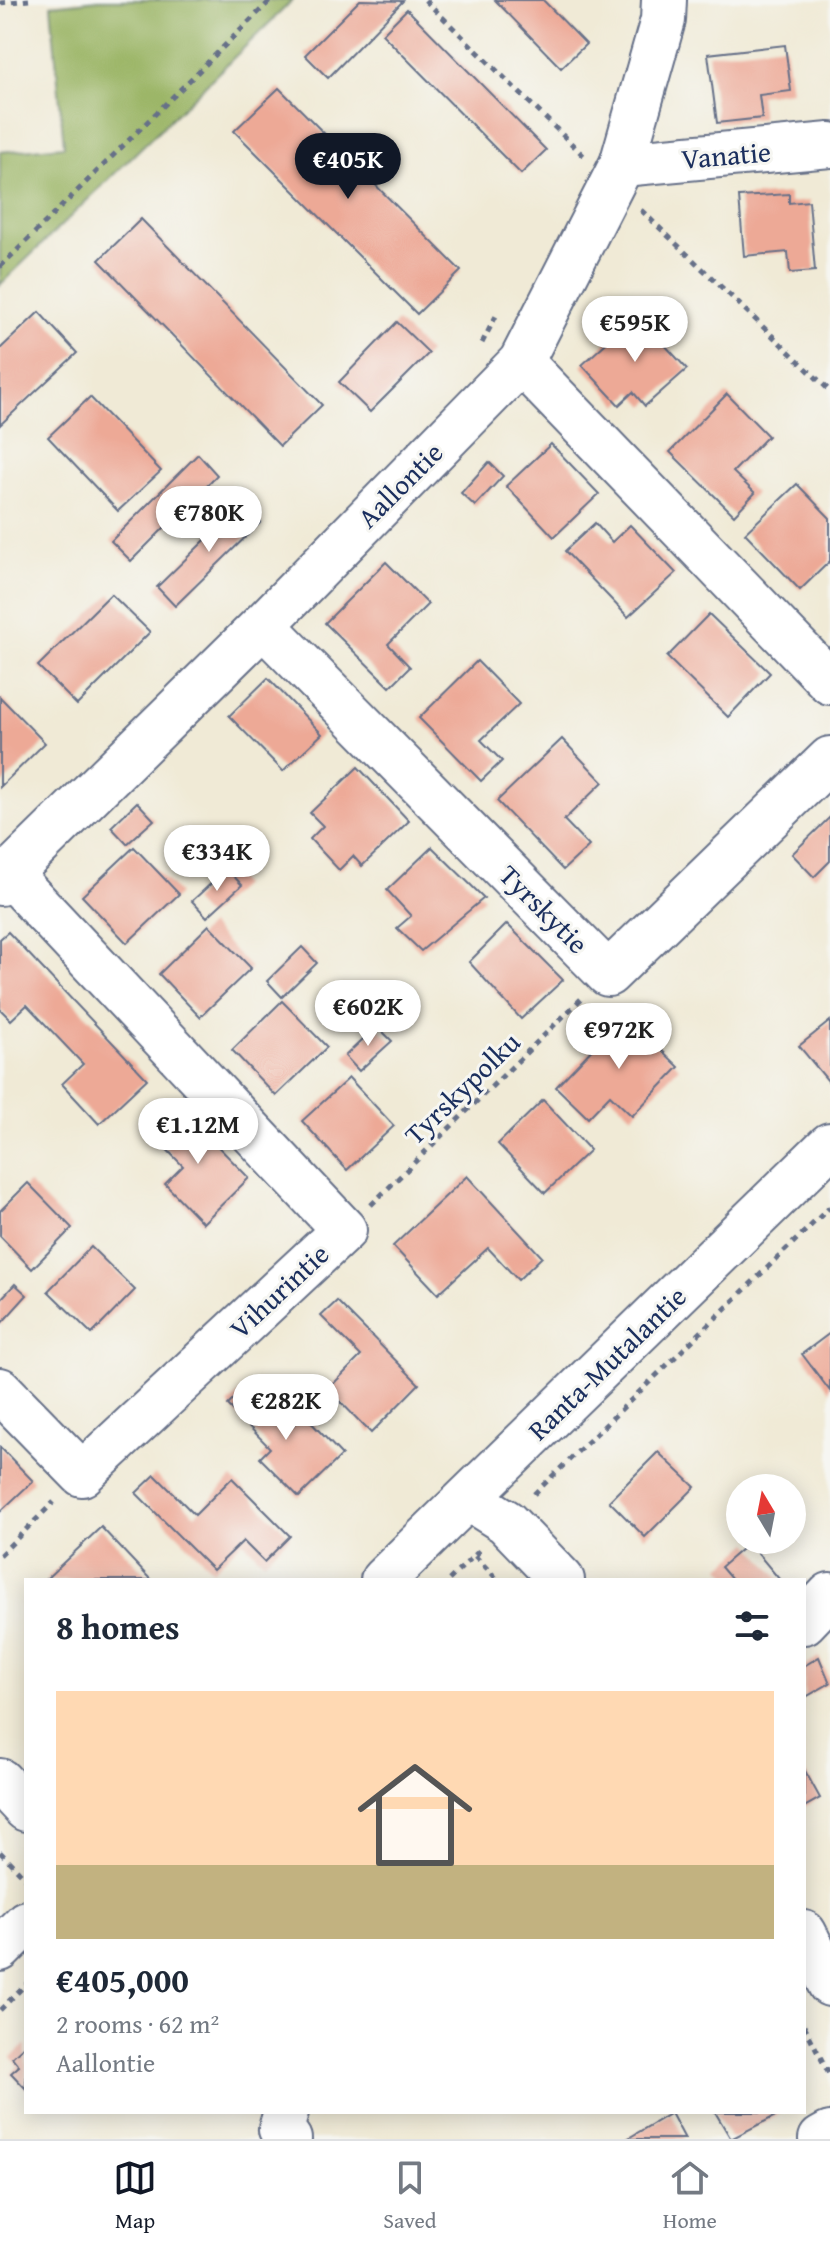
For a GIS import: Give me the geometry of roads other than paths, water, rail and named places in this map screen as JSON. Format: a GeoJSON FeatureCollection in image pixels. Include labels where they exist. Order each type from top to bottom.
{"type":"FeatureCollection","features":[{"type":"Feature","properties":{"kind":"street","name":"Aallontie"},"geometry":{"type":"LineString","coordinates":[[4,878],[263,625],[521,362],[622,164],[663,20],[664,0]]}},
{"type":"Feature","properties":{"kind":"street","name":"Vanatie"},"geometry":{"type":"LineString","coordinates":[[622,164],[830,145]]}},
{"type":"Feature","properties":{"kind":"street"},"geometry":{"type":"LineString","coordinates":[[521,362],[830,682]]}},
{"type":"Feature","properties":{"kind":"street","name":"Tyrskytie"},"geometry":{"type":"LineString","coordinates":[[263,625],[608,974],[830,759]]}},
{"type":"Feature","properties":{"kind":"street","name":"Vihurintie"},"geometry":{"type":"LineString","coordinates":[[0,1390],[82,1474],[344,1230],[4,878]]}},
{"type":"Feature","properties":{"kind":"street","name":"Ranta-Mutalantie"},"geometry":{"type":"LineString","coordinates":[[385,1578],[830,1145]]}},
{"type":"Feature","properties":{"kind":"street"},"geometry":{"type":"LineString","coordinates":[[468,1498],[506,1522],[560,1578]]}},
{"type":"Feature","properties":{"kind":"street"},"geometry":{"type":"LineString","coordinates":[[806,1620],[830,1595]]}},
{"type":"Feature","properties":{"kind":"street"},"geometry":{"type":"LineString","coordinates":[[0,1781],[24,1807]]}},
{"type":"Feature","properties":{"kind":"street"},"geometry":{"type":"LineString","coordinates":[[0,1949],[24,1925]]}},
{"type":"Feature","properties":{"kind":"street"},"geometry":{"type":"LineString","coordinates":[[806,1937],[830,1984]]}},
{"type":"Feature","properties":{"kind":"street"},"geometry":{"type":"LineString","coordinates":[[285,2114],[281,2129],[289,2139]]}},
{"type":"Feature","properties":{"kind":"street"},"geometry":{"type":"LineString","coordinates":[[821,2139],[830,2134]]}}]}
